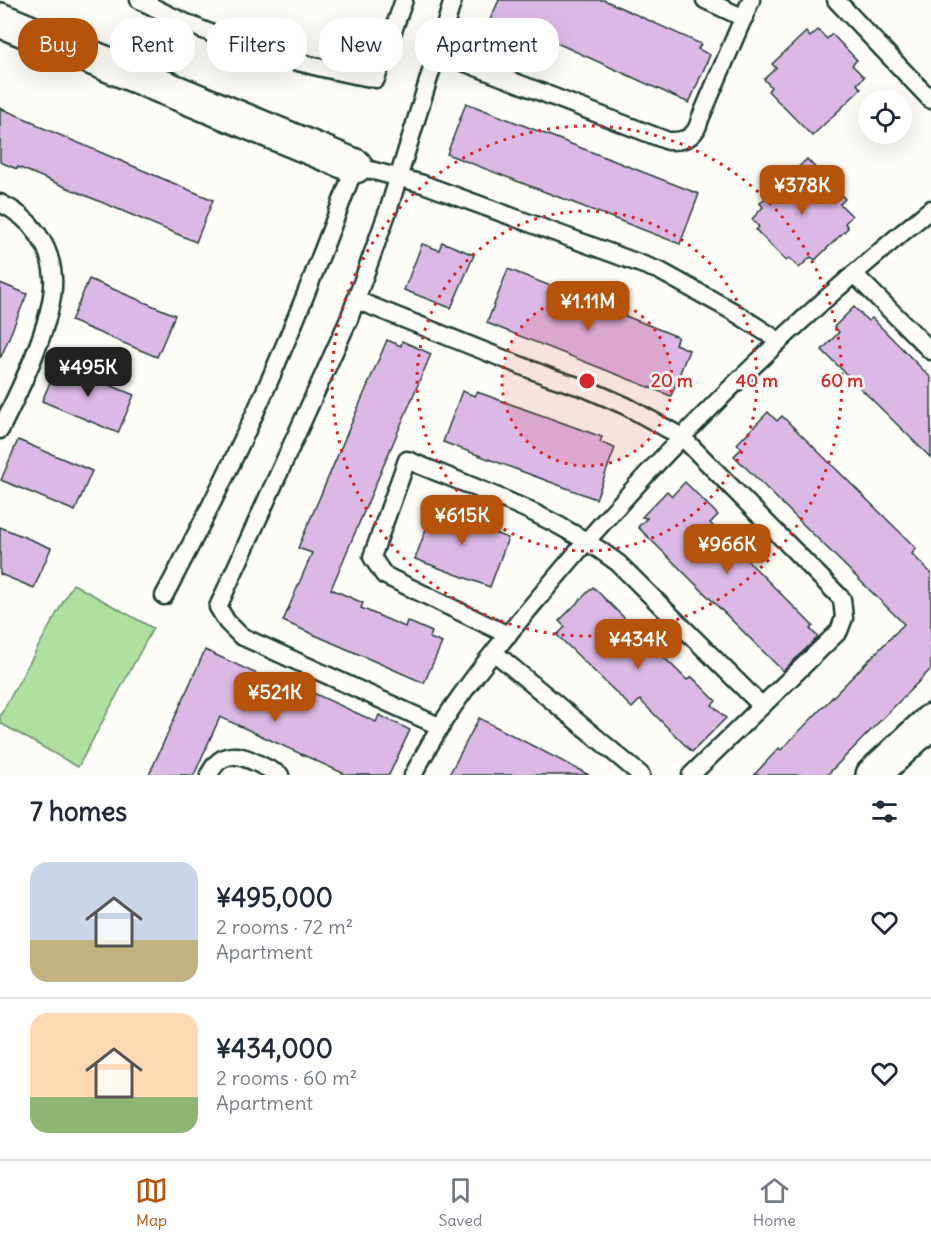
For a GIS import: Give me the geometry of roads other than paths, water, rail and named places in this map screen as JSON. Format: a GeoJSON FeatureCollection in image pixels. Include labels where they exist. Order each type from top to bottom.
{"type":"FeatureCollection","features":[{"type":"Feature","properties":{"kind":"street"},"geometry":{"type":"LineString","coordinates":[[0,20],[355,166]]}},
{"type":"Feature","properties":{"kind":"street"},"geometry":{"type":"LineString","coordinates":[[873,775],[931,721]]}},
{"type":"Feature","properties":{"kind":"lane"},"geometry":{"type":"LineString","coordinates":[[139,0],[179,21],[256,51],[322,69],[376,79],[404,0]]}},
{"type":"Feature","properties":{"kind":"lane"},"geometry":{"type":"LineString","coordinates":[[447,18],[453,0]]}},
{"type":"Feature","properties":{"kind":"lane"},"geometry":{"type":"LineString","coordinates":[[705,0],[744,18]]}},
{"type":"Feature","properties":{"kind":"lane"},"geometry":{"type":"LineString","coordinates":[[489,72],[668,141],[681,142],[694,134],[699,127],[700,119],[752,0]]}},
{"type":"Feature","properties":{"kind":"lane"},"geometry":{"type":"LineString","coordinates":[[836,0],[931,100]]}},
{"type":"Feature","properties":{"kind":"lane"},"geometry":{"type":"LineString","coordinates":[[431,72],[399,177],[356,300],[218,607],[226,622],[241,636],[441,727]]}},
{"type":"Feature","properties":{"kind":"lane"},"geometry":{"type":"LineString","coordinates":[[164,596],[207,515],[274,370],[355,166],[423,184],[660,271],[735,312],[779,341]]}},
{"type":"Feature","properties":{"kind":"lane"},"geometry":{"type":"LineString","coordinates":[[0,203],[12,208],[27,220],[39,235],[47,249],[54,279],[53,294],[33,359],[0,430]]}},
{"type":"Feature","properties":{"kind":"lane"},"geometry":{"type":"LineString","coordinates":[[413,775],[456,702],[508,635],[587,541],[682,437],[779,341],[931,209]]}},
{"type":"Feature","properties":{"kind":"lane"},"geometry":{"type":"LineString","coordinates":[[854,274],[931,351]]}},
{"type":"Feature","properties":{"kind":"lane"},"geometry":{"type":"LineString","coordinates":[[356,300],[547,376],[587,389],[636,411],[682,437],[842,599],[844,618],[839,631],[692,775]]}},
{"type":"Feature","properties":{"kind":"lane"},"geometry":{"type":"LineString","coordinates":[[508,635],[384,574],[372,557],[407,460],[550,519],[587,541],[618,563],[762,706]]}},
{"type":"Feature","properties":{"kind":"lane"},"geometry":{"type":"LineString","coordinates":[[495,653],[641,775]]}},
{"type":"Feature","properties":{"kind":"lane"},"geometry":{"type":"LineString","coordinates":[[209,775],[221,758],[227,756],[240,756],[280,775]]}}]}
